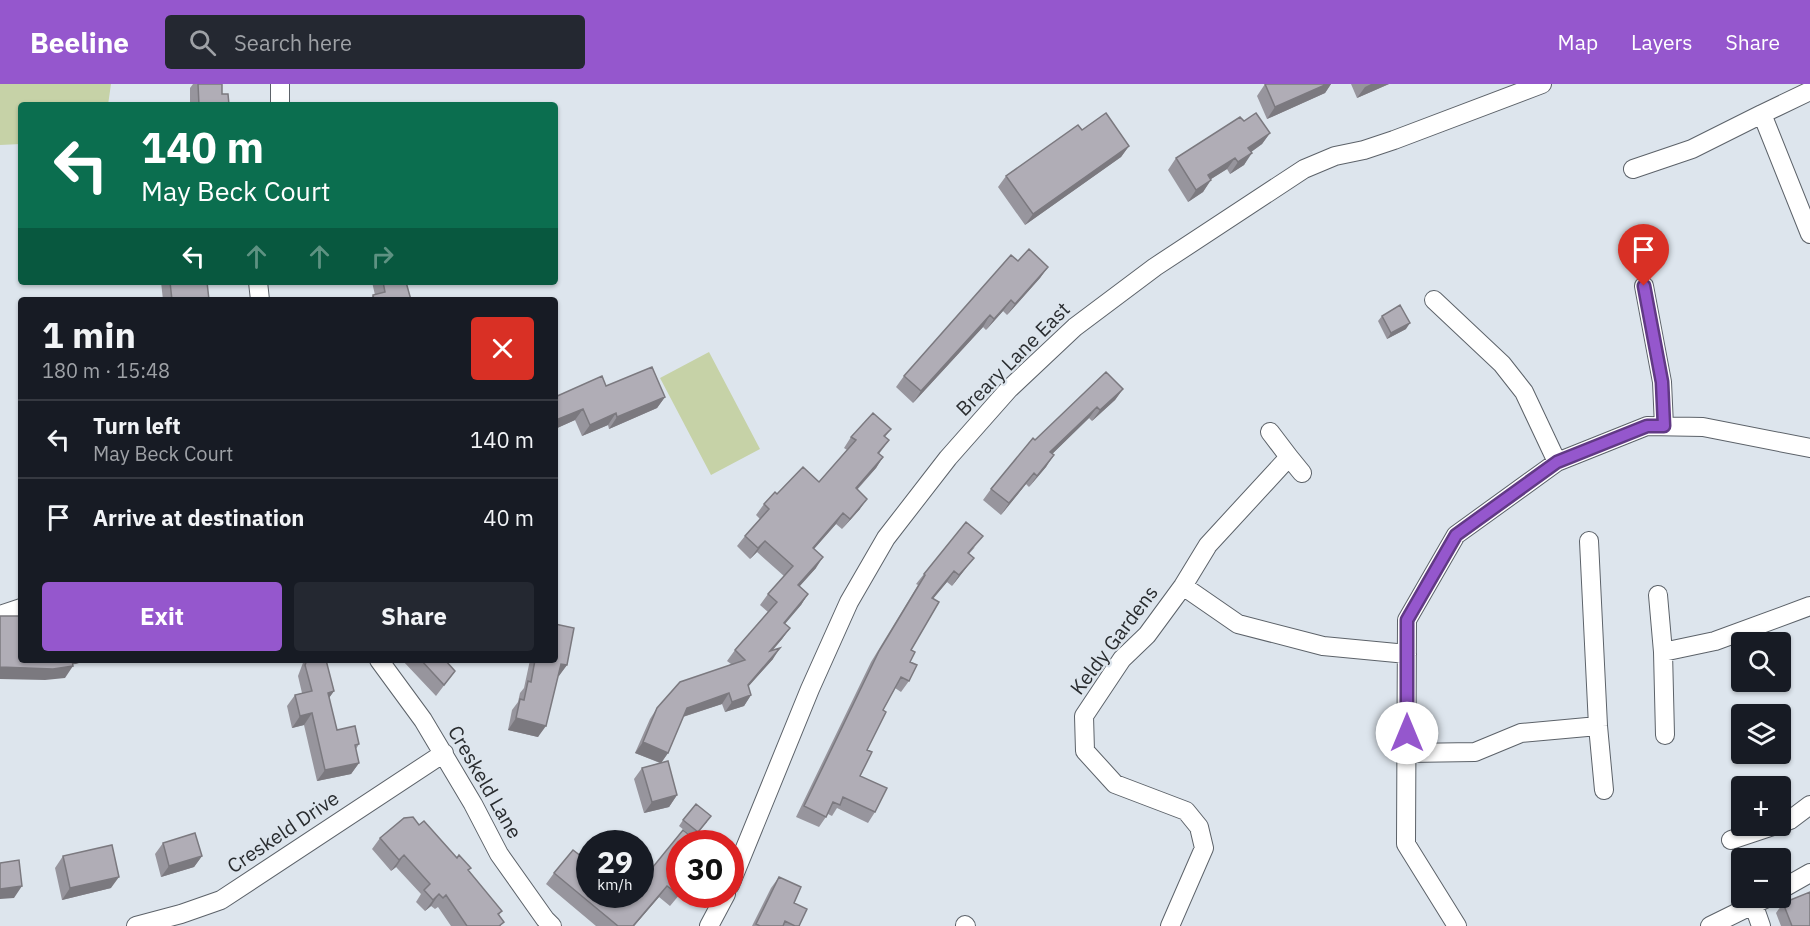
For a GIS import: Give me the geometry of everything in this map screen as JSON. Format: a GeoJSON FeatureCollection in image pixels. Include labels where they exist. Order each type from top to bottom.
{"type":"FeatureCollection","features":[{"type":"Feature","properties":{"kind":"street"},"geometry":{"type":"LineString","coordinates":[[280,84],[280,102]]}},
{"type":"Feature","properties":{"kind":"street","name":"Breary Lane East"},"geometry":{"type":"LineString","coordinates":[[744,851],[810,689],[849,602],[886,538],[948,458],[1009,389],[1093,313],[1155,267],[1304,169],[1335,156],[1394,140],[1542,84]]}},
{"type":"Feature","properties":{"kind":"street"},"geometry":{"type":"LineString","coordinates":[[1633,169],[1692,149],[1810,91]]}},
{"type":"Feature","properties":{"kind":"street"},"geometry":{"type":"LineString","coordinates":[[1762,114],[1810,234]]}},
{"type":"Feature","properties":{"kind":"street"},"geometry":{"type":"LineString","coordinates":[[1644,286],[1662,382],[1664,426]]}},
{"type":"Feature","properties":{"kind":"street"},"geometry":{"type":"LineString","coordinates":[[1434,300],[1502,364],[1524,392],[1557,462]]}},
{"type":"Feature","properties":{"kind":"street"},"geometry":{"type":"LineString","coordinates":[[1457,926],[1406,844],[1407,620],[1456,535],[1557,462],[1647,426],[1703,427],[1810,448]]}},
{"type":"Feature","properties":{"kind":"street"},"geometry":{"type":"LineString","coordinates":[[1270,432],[1302,473]]}},
{"type":"Feature","properties":{"kind":"street","name":"Keldy Gardens"},"geometry":{"type":"LineString","coordinates":[[1170,926],[1204,848],[1199,827],[1186,811],[1115,784],[1084,751],[1084,716],[1122,659],[1147,635],[1183,586],[1208,545],[1289,457]]}},
{"type":"Feature","properties":{"kind":"street"},"geometry":{"type":"LineString","coordinates":[[1589,541],[1598,726],[1604,790]]}},
{"type":"Feature","properties":{"kind":"street"},"geometry":{"type":"LineString","coordinates":[[1183,586],[1238,624],[1323,646],[1407,654]]}},
{"type":"Feature","properties":{"kind":"street"},"geometry":{"type":"LineString","coordinates":[[1658,595],[1663,652],[1665,735]]}},
{"type":"Feature","properties":{"kind":"street"},"geometry":{"type":"LineString","coordinates":[[1663,652],[1715,641],[1810,606]]}},
{"type":"Feature","properties":{"kind":"street"},"geometry":{"type":"LineString","coordinates":[[0,615],[18,609]]}},
{"type":"Feature","properties":{"kind":"street","name":"Creskeld Lane"},"geometry":{"type":"LineString","coordinates":[[382,663],[444,753],[499,854],[552,926]]}},
{"type":"Feature","properties":{"kind":"street"},"geometry":{"type":"LineString","coordinates":[[1407,753],[1474,752],[1521,733],[1598,726]]}},
{"type":"Feature","properties":{"kind":"street","name":"Creskeld Drive"},"geometry":{"type":"LineString","coordinates":[[136,926],[182,914],[221,900],[444,753]]}},
{"type":"Feature","properties":{"kind":"street"},"geometry":{"type":"LineString","coordinates":[[1791,819],[1810,805]]}},
{"type":"Feature","properties":{"kind":"street"},"geometry":{"type":"LineString","coordinates":[[1731,840],[1743,836]]}},
{"type":"Feature","properties":{"kind":"street"},"geometry":{"type":"LineString","coordinates":[[1791,884],[1810,873]]}},
{"type":"Feature","properties":{"kind":"street"},"geometry":{"type":"LineString","coordinates":[[709,926],[719,908]]}},
{"type":"Feature","properties":{"kind":"street"},"geometry":{"type":"LineString","coordinates":[[1710,926],[1747,908]]}},
{"type":"Feature","properties":{"kind":"street"},"geometry":{"type":"LineString","coordinates":[[1761,908],[1761,926]]}},
{"type":"Feature","properties":{"kind":"green space"},"geometry":{"type":"Polygon","coordinates":[[[0,84],[111,84],[108,102],[18,102],[18,144],[0,145],[0,84]]]}},
{"type":"Feature","properties":{"kind":"green space"},"geometry":{"type":"Polygon","coordinates":[[[709,352],[760,449],[711,475],[660,378],[709,352]]]}},
{"type":"Feature","properties":{"kind":"building"},"geometry":{"type":"Polygon","coordinates":[[[198,84],[222,84],[222,94],[228,94],[229,102],[199,102],[198,84]]]}},
{"type":"Feature","properties":{"kind":"building"},"geometry":{"type":"Polygon","coordinates":[[[1265,84],[1327,84],[1275,107],[1265,84]]]}},
{"type":"Feature","properties":{"kind":"building"},"geometry":{"type":"Polygon","coordinates":[[[1106,113],[1129,146],[1033,214],[1006,176],[1078,125],[1082,130],[1106,113]]]}},
{"type":"Feature","properties":{"kind":"building"},"geometry":{"type":"Polygon","coordinates":[[[1256,113],[1270,133],[1248,148],[1252,153],[1238,162],[1235,158],[1208,175],[1211,180],[1196,190],[1176,158],[1240,117],[1244,121],[1256,113]]]}},
{"type":"Feature","properties":{"kind":"building"},"geometry":{"type":"Polygon","coordinates":[[[1029,249],[1048,267],[1015,304],[1011,300],[994,319],[990,315],[921,391],[904,376],[1011,255],[1018,261],[1029,249]]]}},
{"type":"Feature","properties":{"kind":"building"},"geometry":{"type":"Polygon","coordinates":[[[170,285],[207,285],[209,297],[172,297],[170,285]]]}},
{"type":"Feature","properties":{"kind":"building"},"geometry":{"type":"Polygon","coordinates":[[[384,285],[407,285],[410,297],[373,297],[373,295],[385,292],[384,285]]]}},
{"type":"Feature","properties":{"kind":"building"},"geometry":{"type":"Polygon","coordinates":[[[1400,305],[1410,323],[1391,333],[1382,316],[1400,305]]]}},
{"type":"Feature","properties":{"kind":"building"},"geometry":{"type":"Polygon","coordinates":[[[652,367],[665,397],[617,417],[616,413],[590,425],[583,409],[558,419],[558,396],[602,376],[606,386],[652,367]]]}},
{"type":"Feature","properties":{"kind":"building"},"geometry":{"type":"Polygon","coordinates":[[[1106,372],[1123,389],[1100,410],[1097,407],[1050,452],[1054,455],[1037,476],[1034,473],[1009,503],[991,489],[1033,438],[1035,440],[1106,372]]]}},
{"type":"Feature","properties":{"kind":"building"},"geometry":{"type":"Polygon","coordinates":[[[873,413],[891,429],[884,436],[889,440],[878,453],[883,457],[856,488],[867,499],[850,519],[843,513],[813,548],[823,557],[798,585],[808,594],[784,623],[790,628],[770,651],[780,648],[748,685],[751,695],[732,702],[729,693],[687,708],[668,753],[643,742],[657,708],[680,682],[745,660],[735,650],[777,602],[768,594],[793,566],[765,541],[758,548],[745,536],[769,509],[764,504],[803,467],[819,482],[856,440],[851,437],[873,413]]]}},
{"type":"Feature","properties":{"kind":"building"},"geometry":{"type":"Polygon","coordinates":[[[966,522],[983,536],[968,553],[974,558],[959,575],[954,571],[932,598],[939,602],[911,650],[915,652],[910,662],[917,665],[909,681],[901,677],[883,710],[886,712],[867,750],[872,752],[860,776],[887,788],[875,812],[843,797],[840,805],[833,802],[826,817],[804,806],[879,651],[924,574],[966,522]]]}},
{"type":"Feature","properties":{"kind":"building"},"geometry":{"type":"Polygon","coordinates":[[[0,616],[18,616],[18,663],[72,663],[73,666],[53,669],[0,667],[0,616]]]}},
{"type":"Feature","properties":{"kind":"building"},"geometry":{"type":"Polygon","coordinates":[[[558,625],[574,628],[567,665],[561,664],[546,726],[516,718],[520,699],[524,700],[528,681],[531,682],[534,663],[558,663],[558,625]]]}},
{"type":"Feature","properties":{"kind":"building"},"geometry":{"type":"Polygon","coordinates":[[[306,663],[327,663],[334,691],[328,693],[337,730],[355,726],[359,744],[355,745],[359,763],[325,770],[312,713],[300,716],[295,695],[312,691],[306,663]]]}},
{"type":"Feature","properties":{"kind":"building"},"geometry":{"type":"Polygon","coordinates":[[[424,663],[448,663],[455,671],[444,685],[424,663]]]}},
{"type":"Feature","properties":{"kind":"building"},"geometry":{"type":"Polygon","coordinates":[[[668,761],[677,795],[652,802],[642,768],[668,761]]]}},
{"type":"Feature","properties":{"kind":"building"},"geometry":{"type":"Polygon","coordinates":[[[696,804],[711,816],[700,830],[696,830],[683,820],[696,804]]]}},
{"type":"Feature","properties":{"kind":"building"},"geometry":{"type":"Polygon","coordinates":[[[413,817],[419,825],[424,821],[457,858],[459,855],[471,868],[468,870],[502,911],[498,914],[504,922],[499,926],[467,926],[446,895],[443,898],[439,894],[433,900],[424,890],[430,884],[404,855],[399,860],[380,838],[404,818],[413,817]]]}},
{"type":"Feature","properties":{"kind":"building"},"geometry":{"type":"Polygon","coordinates":[[[195,833],[202,856],[169,866],[163,843],[195,833]]]}},
{"type":"Feature","properties":{"kind":"building"},"geometry":{"type":"Polygon","coordinates":[[[112,845],[119,877],[70,888],[63,856],[112,845]]]}},
{"type":"Feature","properties":{"kind":"building"},"geometry":{"type":"Polygon","coordinates":[[[573,850],[576,852],[576,891],[554,873],[573,850]]]}},
{"type":"Feature","properties":{"kind":"building"},"geometry":{"type":"Polygon","coordinates":[[[666,851],[666,887],[654,901],[654,866],[666,851]]]}},
{"type":"Feature","properties":{"kind":"building"},"geometry":{"type":"Polygon","coordinates":[[[19,860],[22,886],[0,889],[0,863],[19,860]]]}},
{"type":"Feature","properties":{"kind":"building"},"geometry":{"type":"Polygon","coordinates":[[[779,877],[801,887],[794,903],[807,909],[799,926],[785,921],[783,926],[756,924],[779,877]]]}},
{"type":"Feature","properties":{"kind":"building"},"geometry":{"type":"Polygon","coordinates":[[[1810,892],[1810,926],[1792,926],[1785,908],[1791,908],[1791,900],[1810,892]]]}},
{"type":"Feature","properties":{"kind":"building"},"geometry":{"type":"Polygon","coordinates":[[[596,908],[648,908],[633,926],[618,926],[596,908]]]}},
{"type":"Feature","properties":{"kind":"route"},"geometry":{"type":"LineString","coordinates":[[1407,733],[1407,620],[1456,535],[1557,462],[1647,426],[1664,426],[1662,382],[1644,286]]}}]}
